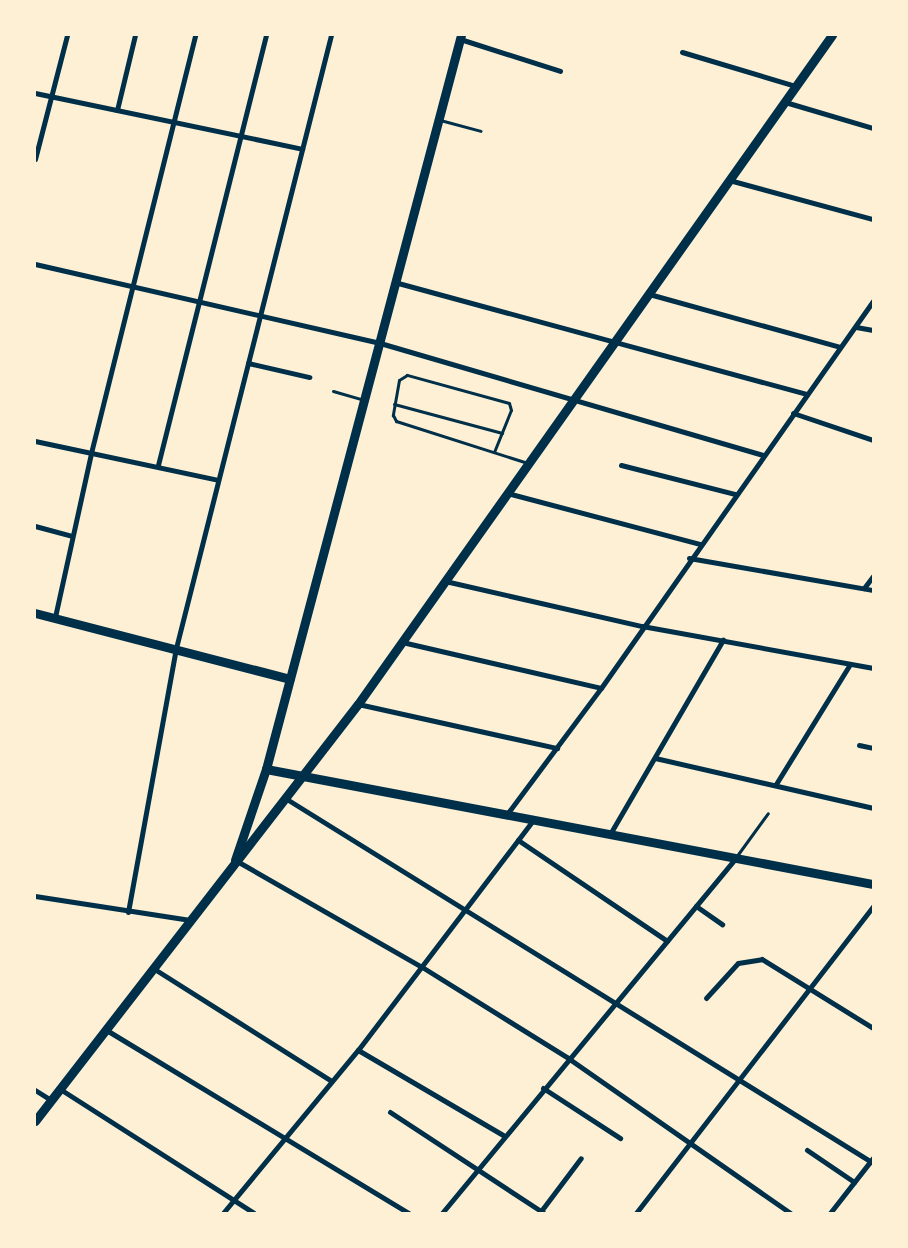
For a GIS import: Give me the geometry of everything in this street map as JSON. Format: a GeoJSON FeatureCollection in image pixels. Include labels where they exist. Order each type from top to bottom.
{"type":"FeatureCollection","features":[{"type":"Feature","properties":{"kind":"main road"},"geometry":{"type":"LineString","coordinates":[[35,1121],[156,970],[235,860],[303,778],[358,704],[832,35]]}},
{"type":"Feature","properties":{"kind":"main road"},"geometry":{"type":"LineString","coordinates":[[235,860],[266,769],[364,400],[398,283],[460,37]]}},
{"type":"Feature","properties":{"kind":"main road"},"geometry":{"type":"LineString","coordinates":[[35,613],[290,679]]}},
{"type":"Feature","properties":{"kind":"main road"},"geometry":{"type":"LineString","coordinates":[[266,769],[303,778],[508,814],[873,884]]}},
{"type":"Feature","properties":{"kind":"street"},"geometry":{"type":"LineString","coordinates":[[35,159],[67,35]]}},
{"type":"Feature","properties":{"kind":"street"},"geometry":{"type":"LineString","coordinates":[[117,110],[135,35]]}},
{"type":"Feature","properties":{"kind":"street"},"geometry":{"type":"LineString","coordinates":[[55,617],[91,453],[195,35]]}},
{"type":"Feature","properties":{"kind":"street"},"geometry":{"type":"LineString","coordinates":[[158,465],[196,300],[266,35]]}},
{"type":"Feature","properties":{"kind":"street"},"geometry":{"type":"LineString","coordinates":[[128,912],[176,648],[331,35]]}},
{"type":"Feature","properties":{"kind":"street"},"geometry":{"type":"LineString","coordinates":[[460,37],[560,71]]}},
{"type":"Feature","properties":{"kind":"street"},"geometry":{"type":"LineString","coordinates":[[682,52],[795,86]]}},
{"type":"Feature","properties":{"kind":"street"},"geometry":{"type":"LineString","coordinates":[[35,93],[302,149]]}},
{"type":"Feature","properties":{"kind":"street"},"geometry":{"type":"LineString","coordinates":[[784,102],[873,128]]}},
{"type":"Feature","properties":{"kind":"street"},"geometry":{"type":"LineString","coordinates":[[729,180],[873,219]]}},
{"type":"Feature","properties":{"kind":"street"},"geometry":{"type":"LineString","coordinates":[[35,264],[380,343],[763,455]]}},
{"type":"Feature","properties":{"kind":"street"},"geometry":{"type":"LineString","coordinates":[[398,283],[807,394]]}},
{"type":"Feature","properties":{"kind":"street"},"geometry":{"type":"LineString","coordinates":[[649,294],[840,347]]}},
{"type":"Feature","properties":{"kind":"street"},"geometry":{"type":"LineString","coordinates":[[508,814],[601,688],[689,558],[873,301]]}},
{"type":"Feature","properties":{"kind":"street"},"geometry":{"type":"LineString","coordinates":[[856,327],[873,330]]}},
{"type":"Feature","properties":{"kind":"street"},"geometry":{"type":"LineString","coordinates":[[248,363],[308,377]]}},
{"type":"Feature","properties":{"kind":"street"},"geometry":{"type":"LineString","coordinates":[[793,413],[873,440]]}},
{"type":"Feature","properties":{"kind":"street"},"geometry":{"type":"LineString","coordinates":[[35,441],[158,465],[218,480]]}},
{"type":"Feature","properties":{"kind":"street"},"geometry":{"type":"LineString","coordinates":[[621,465],[736,494]]}},
{"type":"Feature","properties":{"kind":"street"},"geometry":{"type":"LineString","coordinates":[[507,493],[700,544]]}},
{"type":"Feature","properties":{"kind":"street"},"geometry":{"type":"LineString","coordinates":[[35,526],[72,536]]}},
{"type":"Feature","properties":{"kind":"street"},"geometry":{"type":"LineString","coordinates":[[689,558],[873,590]]}},
{"type":"Feature","properties":{"kind":"street"},"geometry":{"type":"LineString","coordinates":[[864,588],[873,576]]}},
{"type":"Feature","properties":{"kind":"street"},"geometry":{"type":"LineString","coordinates":[[445,581],[642,626],[873,668]]}},
{"type":"Feature","properties":{"kind":"street"},"geometry":{"type":"LineString","coordinates":[[610,834],[723,640]]}},
{"type":"Feature","properties":{"kind":"street"},"geometry":{"type":"LineString","coordinates":[[402,642],[601,688]]}},
{"type":"Feature","properties":{"kind":"street"},"geometry":{"type":"LineString","coordinates":[[776,784],[850,664]]}},
{"type":"Feature","properties":{"kind":"street"},"geometry":{"type":"LineString","coordinates":[[358,704],[557,748]]}},
{"type":"Feature","properties":{"kind":"street"},"geometry":{"type":"LineString","coordinates":[[858,745],[873,748]]}},
{"type":"Feature","properties":{"kind":"street"},"geometry":{"type":"LineString","coordinates":[[655,758],[776,784],[873,808]]}},
{"type":"Feature","properties":{"kind":"street"},"geometry":{"type":"LineString","coordinates":[[285,798],[618,1001],[872,1161],[830,1213]]}},
{"type":"Feature","properties":{"kind":"street"},"geometry":{"type":"LineString","coordinates":[[223,1213],[330,1080],[358,1050],[422,967],[465,907],[534,819]]}},
{"type":"Feature","properties":{"kind":"street"},"geometry":{"type":"LineString","coordinates":[[518,840],[667,941]]}},
{"type":"Feature","properties":{"kind":"street"},"geometry":{"type":"LineString","coordinates":[[442,1213],[503,1135],[618,1001],[735,859]]}},
{"type":"Feature","properties":{"kind":"street"},"geometry":{"type":"LineString","coordinates":[[235,860],[422,967],[568,1058],[790,1213]]}},
{"type":"Feature","properties":{"kind":"street"},"geometry":{"type":"LineString","coordinates":[[35,896],[128,912],[191,920]]}},
{"type":"Feature","properties":{"kind":"street"},"geometry":{"type":"LineString","coordinates":[[696,906],[722,924]]}},
{"type":"Feature","properties":{"kind":"street"},"geometry":{"type":"LineString","coordinates":[[636,1213],[809,986],[873,906]]}},
{"type":"Feature","properties":{"kind":"street"},"geometry":{"type":"LineString","coordinates":[[706,998],[744,959],[762,959],[809,986],[873,1028]]}},
{"type":"Feature","properties":{"kind":"street"},"geometry":{"type":"LineString","coordinates":[[156,970],[330,1080]]}},
{"type":"Feature","properties":{"kind":"street"},"geometry":{"type":"LineString","coordinates":[[108,1031],[282,1140],[409,1213]]}},
{"type":"Feature","properties":{"kind":"street"},"geometry":{"type":"LineString","coordinates":[[358,1050],[503,1135]]}},
{"type":"Feature","properties":{"kind":"street"},"geometry":{"type":"LineString","coordinates":[[543,1088],[620,1138]]}},
{"type":"Feature","properties":{"kind":"street"},"geometry":{"type":"LineString","coordinates":[[60,1089],[254,1213]]}},
{"type":"Feature","properties":{"kind":"street"},"geometry":{"type":"LineString","coordinates":[[35,1090],[51,1100]]}},
{"type":"Feature","properties":{"kind":"street"},"geometry":{"type":"LineString","coordinates":[[390,1112],[543,1212],[581,1158]]}},
{"type":"Feature","properties":{"kind":"street"},"geometry":{"type":"LineString","coordinates":[[807,1150],[854,1182]]}},
{"type":"Feature","properties":{"kind":"lane"},"geometry":{"type":"LineString","coordinates":[[439,120],[481,132]]}},
{"type":"Feature","properties":{"kind":"lane"},"geometry":{"type":"LineString","coordinates":[[494,452],[511,410],[509,403],[466,390],[407,376],[400,380],[394,404],[396,421],[528,463]]}},
{"type":"Feature","properties":{"kind":"lane"},"geometry":{"type":"LineString","coordinates":[[333,391],[364,400]]}},
{"type":"Feature","properties":{"kind":"lane"},"geometry":{"type":"LineString","coordinates":[[394,404],[502,433]]}},
{"type":"Feature","properties":{"kind":"lane"},"geometry":{"type":"LineString","coordinates":[[735,859],[768,813]]}}]}
